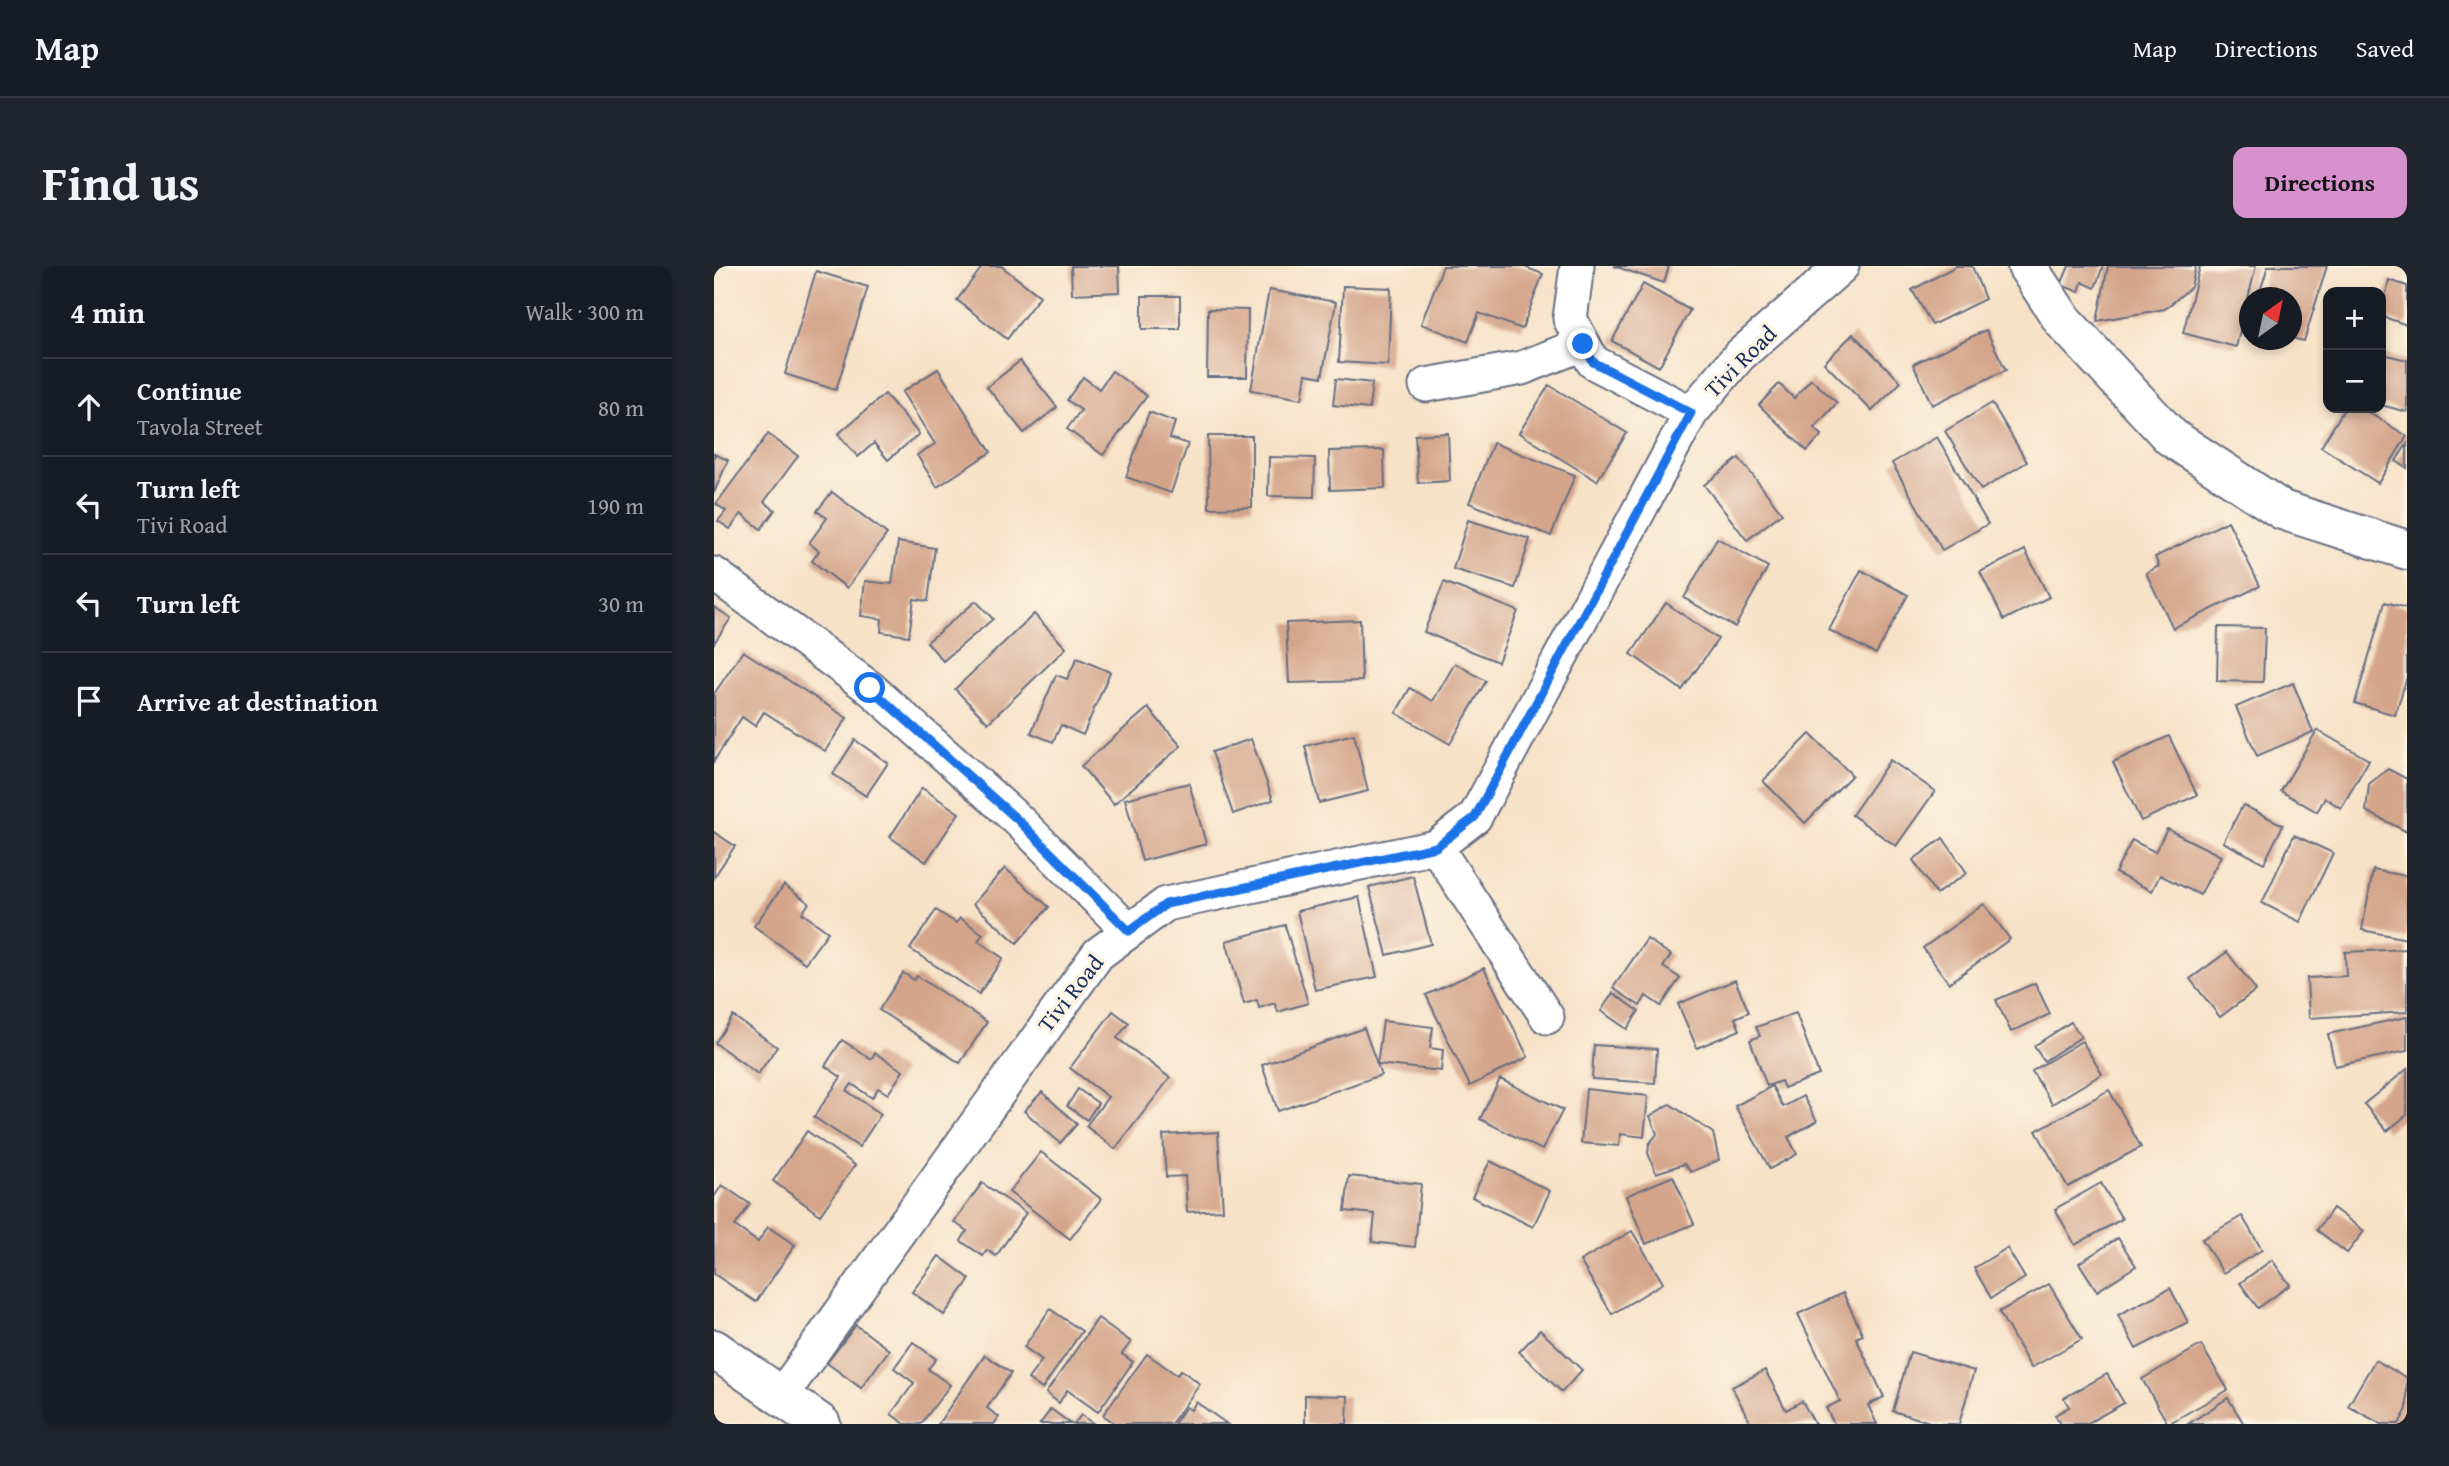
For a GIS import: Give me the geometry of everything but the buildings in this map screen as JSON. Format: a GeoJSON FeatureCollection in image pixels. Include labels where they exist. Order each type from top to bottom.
{"type":"FeatureCollection","features":[{"type":"Feature","properties":{"kind":"street"},"geometry":{"type":"LineString","coordinates":[[1577,266],[1570,319],[1593,362],[1691,413]]}},
{"type":"Feature","properties":{"kind":"street","name":"Tivi Road"},"geometry":{"type":"LineString","coordinates":[[781,1396],[1098,954],[1166,904],[1436,847],[1475,817],[1691,413],[1739,356],[1842,266]]}},
{"type":"Feature","properties":{"kind":"street"},"geometry":{"type":"LineString","coordinates":[[2027,266],[2063,321],[2171,437],[2282,510],[2407,550]]}},
{"type":"Feature","properties":{"kind":"street"},"geometry":{"type":"LineString","coordinates":[[1426,384],[1522,369],[1583,344]]}},
{"type":"Feature","properties":{"kind":"street"},"geometry":{"type":"LineString","coordinates":[[714,574],[870,688],[1019,821],[1129,931]]}},
{"type":"Feature","properties":{"kind":"street"},"geometry":{"type":"LineString","coordinates":[[1436,847],[1547,1017]]}},
{"type":"Feature","properties":{"kind":"street"},"geometry":{"type":"LineString","coordinates":[[714,1349],[821,1424]]}},
{"type":"Feature","properties":{"kind":"route"},"geometry":{"type":"LineString","coordinates":[[870,688],[1019,821],[1129,931],[1166,904],[1436,847],[1475,817],[1691,413],[1593,362],[1583,344]]}}]}
